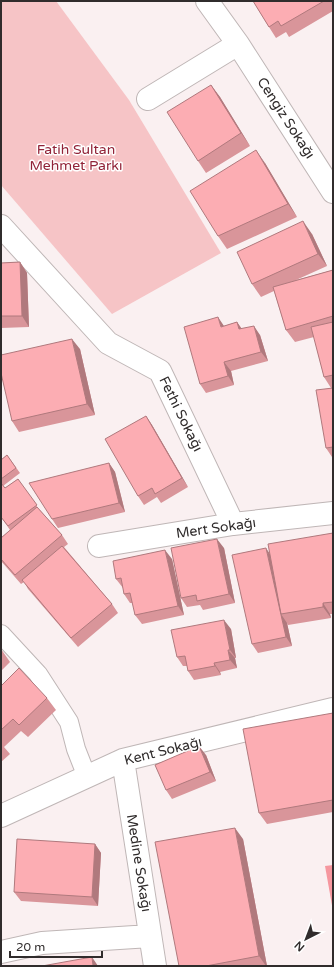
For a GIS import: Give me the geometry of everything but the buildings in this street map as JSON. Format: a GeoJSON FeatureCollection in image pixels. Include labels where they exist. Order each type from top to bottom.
{"type":"FeatureCollection","features":[{"type":"Feature","properties":{"kind":"street","name":"Cengiz Sokağı"},"geometry":{"type":"LineString","coordinates":[[207,1],[238,44],[333,192]]}},
{"type":"Feature","properties":{"kind":"street"},"geometry":{"type":"LineString","coordinates":[[148,99],[238,44]]}},
{"type":"Feature","properties":{"kind":"street","name":"Fethi Sokağı"},"geometry":{"type":"LineString","coordinates":[[1,226],[108,343],[160,371],[233,524]]}},
{"type":"Feature","properties":{"kind":"street","name":"Mert Sokağı"},"geometry":{"type":"LineString","coordinates":[[99,546],[233,524],[333,513]]}},
{"type":"Feature","properties":{"kind":"street","name":"Kent Sokağı"},"geometry":{"type":"LineString","coordinates":[[1,816],[123,760],[333,709]]}},
{"type":"Feature","properties":{"kind":"street","name":"Medine Sokağı"},"geometry":{"type":"LineString","coordinates":[[123,760],[154,966]]}},
{"type":"Feature","properties":{"kind":"street"},"geometry":{"type":"LineString","coordinates":[[1,952],[42,943],[150,936]]}},
{"type":"Feature","properties":{"kind":"lane"},"geometry":{"type":"LineString","coordinates":[[1,634],[38,674],[69,722],[76,749],[87,777]]}},
{"type":"Feature","properties":{"kind":"green space","name":"Fatih Sultan Mehmet Parkı"},"geometry":{"type":"Polygon","coordinates":[[[1,1],[56,1],[129,100],[221,253],[112,314],[1,185],[1,1]]]}},
{"type":"Feature","properties":{"kind":"shaded area"},"geometry":{"type":"Polygon","coordinates":[[[333,865],[333,911],[325,866],[333,865]]]}}]}
